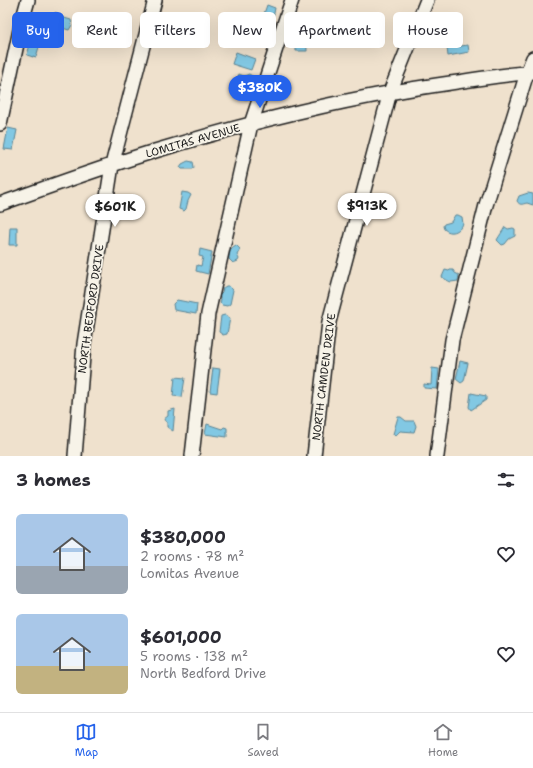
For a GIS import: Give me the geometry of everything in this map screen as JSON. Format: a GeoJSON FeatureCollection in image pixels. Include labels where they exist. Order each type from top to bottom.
{"type":"FeatureCollection","features":[{"type":"Feature","properties":{"kind":"street"},"geometry":{"type":"LineString","coordinates":[[0,124],[21,25],[28,0]]}},
{"type":"Feature","properties":{"kind":"street","name":"NORTH BEDFORD DRIVE"},"geometry":{"type":"LineString","coordinates":[[75,456],[84,344],[112,165],[155,0]]}},
{"type":"Feature","properties":{"kind":"street"},"geometry":{"type":"LineString","coordinates":[[192,456],[208,314],[251,124],[292,0]]}},
{"type":"Feature","properties":{"kind":"street","name":"NORTH CAMDEN DRIVE"},"geometry":{"type":"LineString","coordinates":[[314,456],[330,322],[390,92],[426,0]]}},
{"type":"Feature","properties":{"kind":"street"},"geometry":{"type":"LineString","coordinates":[[437,456],[452,340],[486,205],[530,73],[533,58]]}},
{"type":"Feature","properties":{"kind":"street","name":"LOMITAS AVENUE"},"geometry":{"type":"LineString","coordinates":[[0,204],[156,151],[251,124],[342,101],[478,78],[530,73]]}},
{"type":"Feature","properties":{"kind":"water"},"geometry":{"type":"Polygon","coordinates":[[[267,5],[275,8],[274,12],[265,12],[267,5]]]}},
{"type":"Feature","properties":{"kind":"water"},"geometry":{"type":"Polygon","coordinates":[[[64,18],[71,20],[72,25],[69,30],[64,29],[64,18]]]}},
{"type":"Feature","properties":{"kind":"water"},"geometry":{"type":"Polygon","coordinates":[[[468,45],[469,52],[448,56],[447,48],[463,48],[463,46],[468,45]]]}},
{"type":"Feature","properties":{"kind":"water"},"geometry":{"type":"Polygon","coordinates":[[[29,48],[39,48],[36,57],[27,55],[29,48]]]}},
{"type":"Feature","properties":{"kind":"water"},"geometry":{"type":"Polygon","coordinates":[[[296,48],[307,48],[307,51],[296,51],[296,48]]]}},
{"type":"Feature","properties":{"kind":"water"},"geometry":{"type":"Polygon","coordinates":[[[236,52],[255,59],[251,70],[232,64],[236,52]]]}},
{"type":"Feature","properties":{"kind":"water"},"geometry":{"type":"Polygon","coordinates":[[[239,74],[244,76],[249,74],[255,78],[250,98],[248,99],[243,99],[234,94],[236,88],[241,90],[243,82],[237,80],[239,74]]]}},
{"type":"Feature","properties":{"kind":"water"},"geometry":{"type":"Polygon","coordinates":[[[8,128],[17,130],[13,150],[4,149],[8,128]]]}},
{"type":"Feature","properties":{"kind":"water"},"geometry":{"type":"Polygon","coordinates":[[[188,161],[193,162],[193,169],[182,169],[180,167],[182,164],[188,161]]]}},
{"type":"Feature","properties":{"kind":"water"},"geometry":{"type":"Polygon","coordinates":[[[182,192],[191,195],[184,211],[179,209],[182,192]]]}},
{"type":"Feature","properties":{"kind":"water"},"geometry":{"type":"Polygon","coordinates":[[[528,193],[533,194],[533,205],[527,203],[519,204],[517,201],[519,196],[528,193]]]}},
{"type":"Feature","properties":{"kind":"water"},"geometry":{"type":"Polygon","coordinates":[[[455,215],[462,217],[463,224],[457,231],[449,232],[444,229],[443,226],[444,224],[451,222],[455,215]]]}},
{"type":"Feature","properties":{"kind":"water"},"geometry":{"type":"Polygon","coordinates":[[[10,227],[17,227],[17,245],[9,245],[10,227]]]}},
{"type":"Feature","properties":{"kind":"water"},"geometry":{"type":"Polygon","coordinates":[[[505,227],[508,229],[515,229],[515,236],[502,245],[497,240],[505,227]]]}},
{"type":"Feature","properties":{"kind":"water"},"geometry":{"type":"Polygon","coordinates":[[[236,245],[240,249],[237,255],[239,259],[233,263],[229,259],[229,255],[231,249],[236,245]]]}},
{"type":"Feature","properties":{"kind":"water"},"geometry":{"type":"Polygon","coordinates":[[[200,249],[212,252],[208,274],[196,271],[197,265],[201,266],[203,257],[199,256],[200,249]]]}},
{"type":"Feature","properties":{"kind":"water"},"geometry":{"type":"Polygon","coordinates":[[[445,270],[453,270],[459,275],[458,281],[451,282],[442,277],[445,270]]]}},
{"type":"Feature","properties":{"kind":"water"},"geometry":{"type":"Polygon","coordinates":[[[229,286],[233,290],[230,304],[227,306],[220,303],[221,299],[219,296],[222,293],[223,288],[229,286]]]}},
{"type":"Feature","properties":{"kind":"water"},"geometry":{"type":"Polygon","coordinates":[[[177,300],[197,304],[196,314],[174,310],[173,304],[177,300]]]}},
{"type":"Feature","properties":{"kind":"water"},"geometry":{"type":"Polygon","coordinates":[[[225,315],[230,318],[227,334],[223,335],[219,332],[221,316],[225,315]]]}},
{"type":"Feature","properties":{"kind":"water"},"geometry":{"type":"Polygon","coordinates":[[[460,361],[468,363],[464,381],[461,383],[456,379],[460,361]]]}},
{"type":"Feature","properties":{"kind":"water"},"geometry":{"type":"Polygon","coordinates":[[[213,368],[220,369],[217,393],[210,392],[213,368]]]}},
{"type":"Feature","properties":{"kind":"water"},"geometry":{"type":"Polygon","coordinates":[[[432,368],[439,369],[437,389],[424,388],[424,384],[431,385],[432,368]]]}},
{"type":"Feature","properties":{"kind":"water"},"geometry":{"type":"Polygon","coordinates":[[[175,377],[185,378],[182,397],[173,396],[175,377]]]}},
{"type":"Feature","properties":{"kind":"water"},"geometry":{"type":"Polygon","coordinates":[[[471,393],[486,396],[486,400],[471,410],[469,407],[471,393]]]}},
{"type":"Feature","properties":{"kind":"water"},"geometry":{"type":"Polygon","coordinates":[[[175,409],[173,431],[167,427],[167,422],[164,419],[168,416],[168,411],[175,409]]]}},
{"type":"Feature","properties":{"kind":"water"},"geometry":{"type":"Polygon","coordinates":[[[398,417],[401,417],[406,421],[414,421],[416,426],[414,432],[400,431],[396,435],[393,434],[398,417]]]}},
{"type":"Feature","properties":{"kind":"water"},"geometry":{"type":"Polygon","coordinates":[[[207,424],[222,429],[224,427],[227,428],[227,437],[205,434],[207,424]]]}}]}
